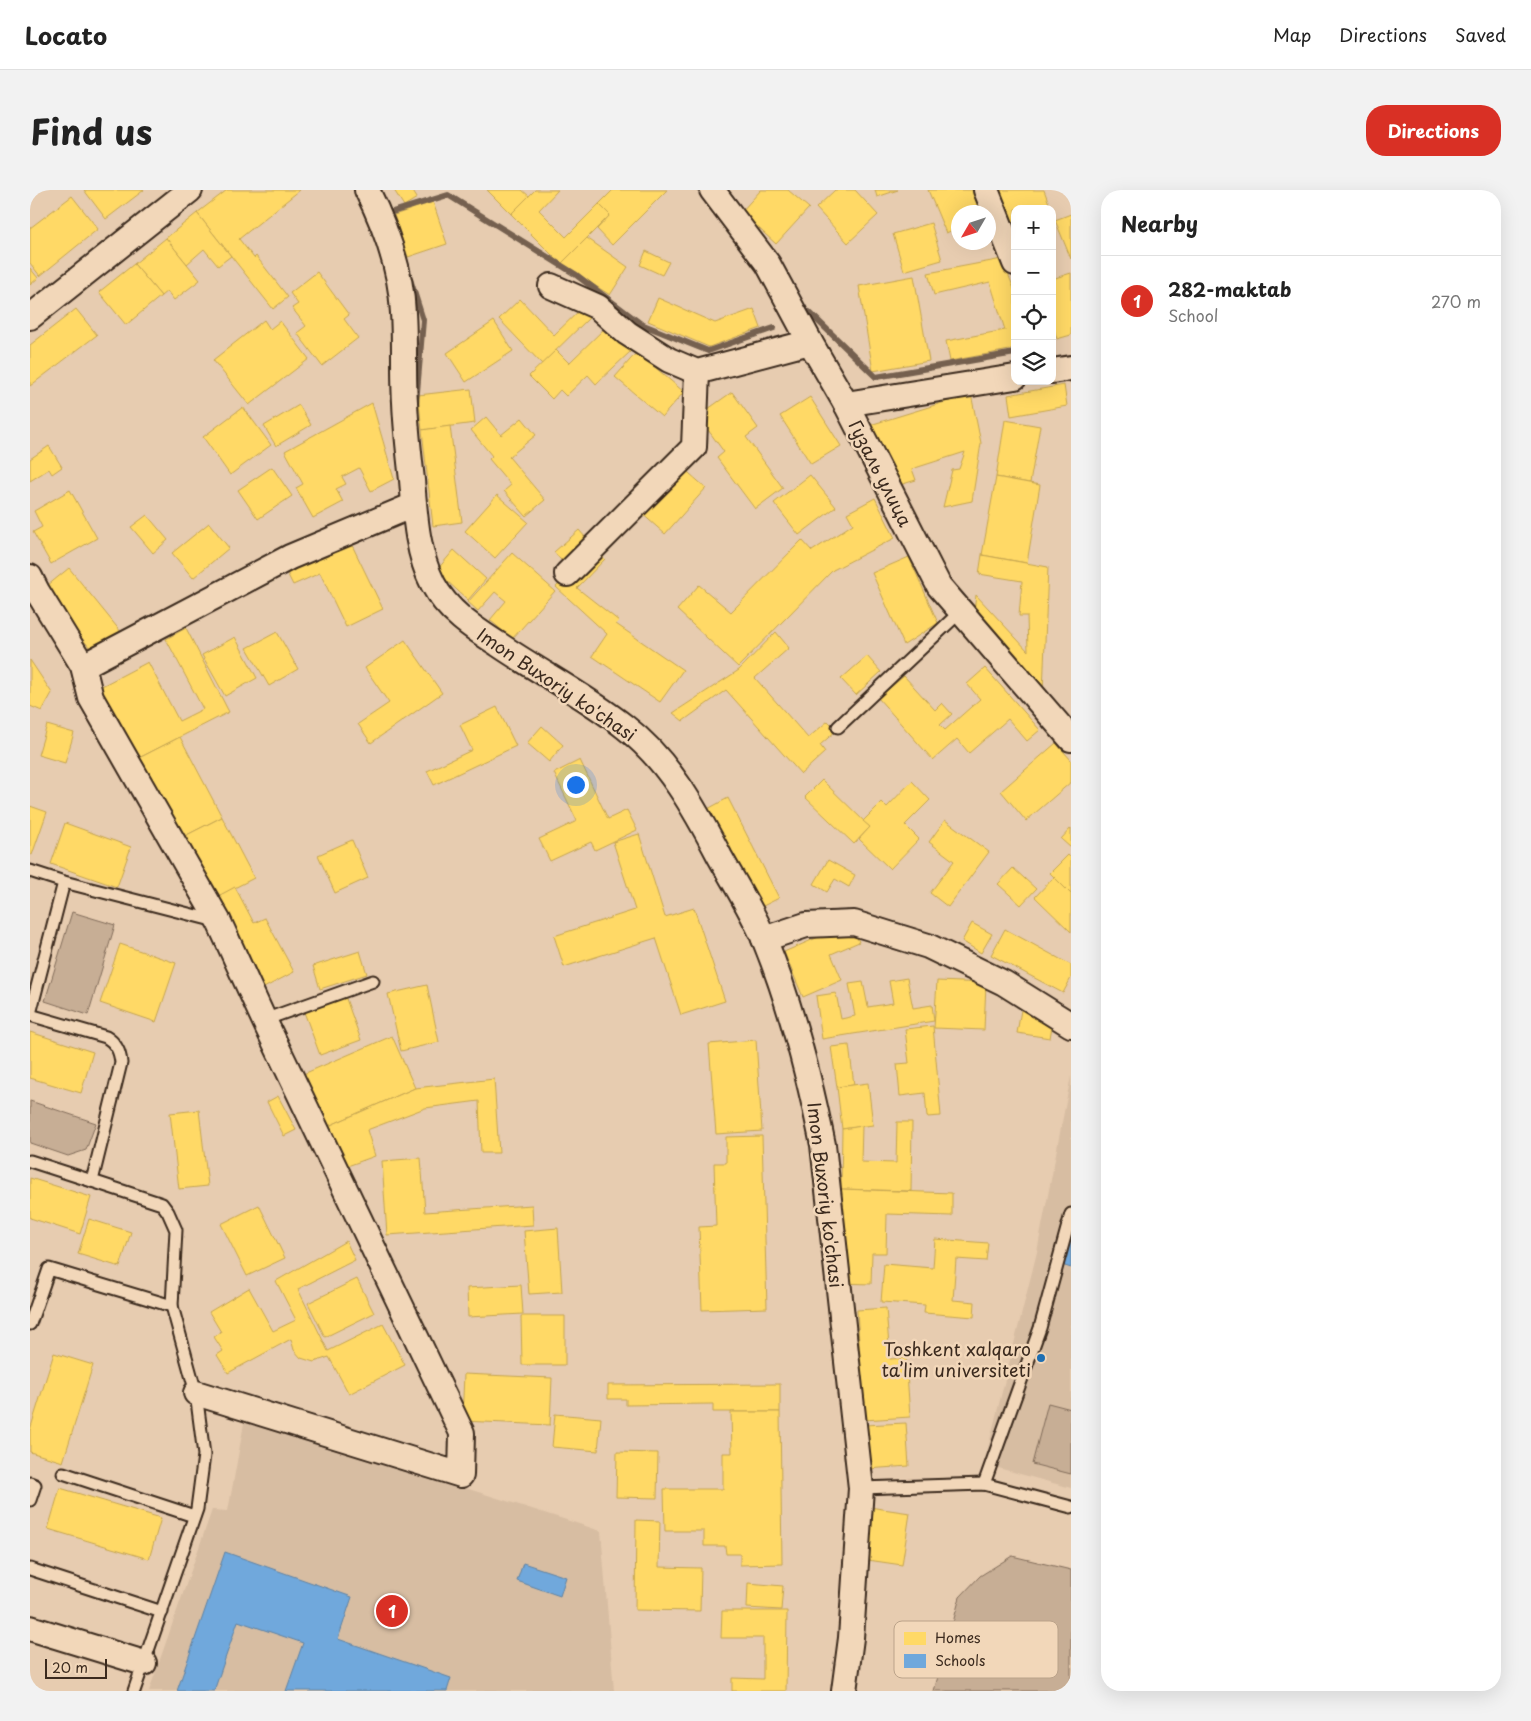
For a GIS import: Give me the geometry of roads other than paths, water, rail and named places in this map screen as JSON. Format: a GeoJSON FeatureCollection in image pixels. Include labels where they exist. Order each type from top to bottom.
{"type":"FeatureCollection","features":[{"type":"Feature","properties":{"kind":"street"},"geometry":{"type":"LineString","coordinates":[[30,317],[190,190]]}},
{"type":"Feature","properties":{"kind":"street","name":"Imon Buxoriy ko'chasi"},"geometry":{"type":"LineString","coordinates":[[367,190],[391,249],[401,290],[405,402],[414,505],[422,555],[432,582],[440,596],[466,622],[614,719],[638,738],[666,769],[700,819],[764,939],[799,1039],[823,1146],[860,1488],[852,1638],[844,1691]]}},
{"type":"Feature","properties":{"kind":"street","name":"Гузаль улица"},"geometry":{"type":"LineString","coordinates":[[712,190],[768,264],[846,404],[939,586],[1071,739]]}},
{"type":"Feature","properties":{"kind":"street"},"geometry":{"type":"LineString","coordinates":[[986,190],[1011,253]]}},
{"type":"Feature","properties":{"kind":"street"},"geometry":{"type":"LineString","coordinates":[[551,286],[598,308],[627,333],[669,360],[697,372],[810,342]]}},
{"type":"Feature","properties":{"kind":"street"},"geometry":{"type":"LineString","coordinates":[[567,574],[694,447],[697,372]]}},
{"type":"Feature","properties":{"kind":"street"},"geometry":{"type":"LineString","coordinates":[[846,404],[1011,378]]}},
{"type":"Feature","properties":{"kind":"street"},"geometry":{"type":"LineString","coordinates":[[83,666],[290,557],[414,505]]}},
{"type":"Feature","properties":{"kind":"street"},"geometry":{"type":"LineString","coordinates":[[30,576],[37,591],[83,666],[91,698],[220,922],[264,1020],[462,1433],[461,1475],[196,1393]]}},
{"type":"Feature","properties":{"kind":"street"},"geometry":{"type":"LineString","coordinates":[[764,939],[806,925],[854,923],[928,946],[1004,983],[1071,1024]]}},
{"type":"Feature","properties":{"kind":"street"},"geometry":{"type":"LineString","coordinates":[[30,1628],[144,1663]]}},
{"type":"Feature","properties":{"kind":"lane"},"geometry":{"type":"LineString","coordinates":[[838,727],[960,612]]}},
{"type":"Feature","properties":{"kind":"lane"},"geometry":{"type":"LineString","coordinates":[[30,871],[64,882],[220,922]]}},
{"type":"Feature","properties":{"kind":"lane"},"geometry":{"type":"LineString","coordinates":[[64,882],[30,1014],[106,1037],[112,1041],[120,1056],[121,1064],[92,1181]]}},
{"type":"Feature","properties":{"kind":"lane"},"geometry":{"type":"LineString","coordinates":[[264,1020],[373,981]]}},
{"type":"Feature","properties":{"kind":"lane"},"geometry":{"type":"LineString","coordinates":[[30,1161],[162,1204],[176,1230],[172,1306],[196,1393],[204,1455],[197,1509],[134,1691]]}},
{"type":"Feature","properties":{"kind":"lane"},"geometry":{"type":"LineString","coordinates":[[984,1484],[1040,1328],[1071,1214]]}},
{"type":"Feature","properties":{"kind":"lane"},"geometry":{"type":"LineString","coordinates":[[30,1324],[49,1269],[172,1306]]}},
{"type":"Feature","properties":{"kind":"lane"},"geometry":{"type":"LineString","coordinates":[[63,1473],[194,1516]]}},
{"type":"Feature","properties":{"kind":"lane"},"geometry":{"type":"LineString","coordinates":[[30,1483],[35,1485],[30,1500]]}},
{"type":"Feature","properties":{"kind":"lane"},"geometry":{"type":"LineString","coordinates":[[860,1488],[984,1484],[1071,1507]]}},
{"type":"Feature","properties":{"kind":"lane"},"geometry":{"type":"LineString","coordinates":[[30,1569],[162,1612]]}},
{"type":"Feature","properties":{"kind":"waterway"},"geometry":{"type":"LineString","coordinates":[[386,207],[389,213],[448,195],[575,274],[641,324],[708,351],[774,328]]}},
{"type":"Feature","properties":{"kind":"waterway"},"geometry":{"type":"LineString","coordinates":[[409,276],[423,320],[416,404]]}},
{"type":"Feature","properties":{"kind":"waterway"},"geometry":{"type":"LineString","coordinates":[[809,312],[876,377],[1011,354]]}},
{"type":"Feature","properties":{"kind":"place","name":"Toshkent xalqaro ta’lim universiteti"},"geometry":{"type":"Point","coordinates":[1041,1358]}},
{"type":"Feature","properties":{"kind":"place","name":"282-maktab"},"geometry":{"type":"Point","coordinates":[392,1611]}}]}
